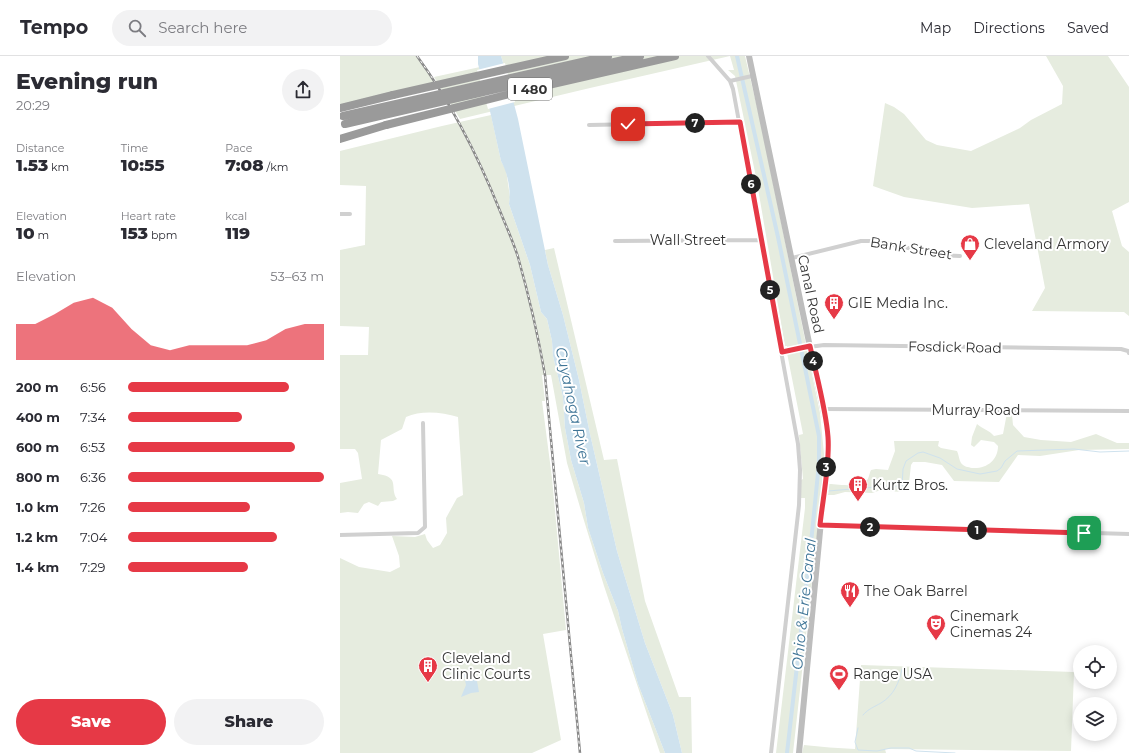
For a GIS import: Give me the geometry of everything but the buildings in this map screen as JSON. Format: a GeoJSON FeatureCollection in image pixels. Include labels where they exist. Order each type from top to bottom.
{"type":"FeatureCollection","features":[{"type":"Feature","properties":{"kind":"highway","name":"I 480"},"geometry":{"type":"LineString","coordinates":[[343,122],[565,56]]}},
{"type":"Feature","properties":{"kind":"highway"},"geometry":{"type":"LineString","coordinates":[[343,122],[608,56]]}},
{"type":"Feature","properties":{"kind":"highway"},"geometry":{"type":"LineString","coordinates":[[343,122],[640,56]]}},
{"type":"Feature","properties":{"kind":"highway","name":"I 480"},"geometry":{"type":"LineString","coordinates":[[343,122],[386,125],[530,89],[675,56]]}},
{"type":"Feature","properties":{"kind":"highway"},"geometry":{"type":"LineString","coordinates":[[340,139],[343,122]]}},
{"type":"Feature","properties":{"kind":"main road","name":"Canal Road"},"geometry":{"type":"LineString","coordinates":[[749,56],[752,76],[792,258],[807,347],[828,433],[828,447],[799,753]]}},
{"type":"Feature","properties":{"kind":"street"},"geometry":{"type":"LineString","coordinates":[[708,56],[730,81],[740,122],[760,240],[798,444],[800,486],[798,513],[771,753]]}},
{"type":"Feature","properties":{"kind":"street"},"geometry":{"type":"LineString","coordinates":[[730,81],[752,76]]}},
{"type":"Feature","properties":{"kind":"street"},"geometry":{"type":"LineString","coordinates":[[589,125],[740,122]]}},
{"type":"Feature","properties":{"kind":"street"},"geometry":{"type":"LineString","coordinates":[[340,214],[350,214]]}},
{"type":"Feature","properties":{"kind":"street","name":"Wall Street"},"geometry":{"type":"LineString","coordinates":[[615,241],[760,240]]}},
{"type":"Feature","properties":{"kind":"street","name":"Bank Street"},"geometry":{"type":"LineString","coordinates":[[792,258],[861,241],[878,241],[938,255],[960,256]]}},
{"type":"Feature","properties":{"kind":"street","name":"Fosdick Road"},"geometry":{"type":"LineString","coordinates":[[782,352],[824,345],[1121,349],[1128,352]]}},
{"type":"Feature","properties":{"kind":"street","name":"Murray Road"},"geometry":{"type":"LineString","coordinates":[[823,409],[1129,411]]}},
{"type":"Feature","properties":{"kind":"street"},"geometry":{"type":"LineString","coordinates":[[340,535],[418,533],[425,527],[423,423]]}},
{"type":"Feature","properties":{"kind":"street"},"geometry":{"type":"LineString","coordinates":[[820,525],[1129,534]]}},
{"type":"Feature","properties":{"kind":"shaded area"},"geometry":{"type":"Polygon","coordinates":[[[340,56],[417,56],[438,86],[340,107],[340,56]]]}},
{"type":"Feature","properties":{"kind":"shaded area"},"geometry":{"type":"Polygon","coordinates":[[[501,56],[730,56],[460,119],[434,77],[503,62],[501,56]]]}},
{"type":"Feature","properties":{"kind":"shaded area"},"geometry":{"type":"Polygon","coordinates":[[[730,56],[745,56],[761,124],[820,413],[825,464],[793,753],[776,753],[805,508],[805,498],[800,498],[801,480],[803,479],[799,435],[803,434],[787,353],[787,346],[785,346],[756,177],[735,76],[728,70],[734,70],[730,56]]]}},
{"type":"Feature","properties":{"kind":"shaded area"},"geometry":{"type":"Polygon","coordinates":[[[1046,56],[1108,56],[1129,87],[1129,202],[1112,211],[1122,246],[1129,252],[1129,316],[1124,312],[1032,311],[1045,288],[1029,204],[972,208],[904,197],[873,186],[885,103],[904,114],[926,140],[937,145],[971,151],[1020,128],[1031,120],[1062,104],[1063,86],[1046,56]]]}},
{"type":"Feature","properties":{"kind":"shaded area"},"geometry":{"type":"Polygon","coordinates":[[[491,115],[501,161],[506,170],[510,197],[509,204],[530,265],[541,312],[547,319],[552,341],[553,356],[563,397],[565,428],[571,460],[584,503],[588,528],[618,611],[638,684],[665,753],[660,753],[604,586],[582,514],[567,463],[551,375],[542,375],[545,401],[542,401],[552,478],[566,630],[543,634],[561,740],[532,753],[340,753],[340,558],[359,567],[390,572],[400,567],[399,556],[392,536],[415,537],[425,534],[427,540],[433,548],[440,545],[447,533],[446,518],[457,498],[463,495],[458,417],[438,413],[418,413],[406,417],[402,429],[381,440],[378,474],[385,475],[392,480],[397,499],[393,501],[381,502],[378,506],[369,502],[364,504],[358,513],[340,513],[340,483],[362,479],[358,453],[355,449],[340,449],[340,355],[368,355],[369,327],[340,326],[340,250],[365,245],[366,186],[340,185],[340,151],[491,115]]]}},
{"type":"Feature","properties":{"kind":"shaded area"},"geometry":{"type":"Polygon","coordinates":[[[554,248],[604,460],[617,459],[645,601],[679,697],[691,697],[692,753],[682,753],[673,715],[645,643],[617,551],[579,380],[563,315],[548,265],[545,250],[554,248]]]}},
{"type":"Feature","properties":{"kind":"shaded area"},"geometry":{"type":"Polygon","coordinates":[[[1007,413],[1012,415],[1013,425],[1024,437],[1071,442],[1096,434],[1117,443],[1129,443],[1129,449],[1079,450],[1040,456],[1018,455],[999,482],[954,481],[942,465],[925,462],[913,462],[911,465],[908,492],[845,492],[828,495],[829,484],[858,485],[866,481],[871,470],[888,470],[895,451],[894,441],[939,441],[938,446],[941,448],[957,451],[960,462],[965,466],[977,468],[987,465],[994,459],[998,446],[994,442],[981,440],[974,447],[971,445],[972,437],[977,424],[994,436],[1003,434],[1007,413]]]}},
{"type":"Feature","properties":{"kind":"shaded area"},"geometry":{"type":"Polygon","coordinates":[[[861,665],[1073,672],[1071,751],[885,749],[886,753],[802,753],[804,745],[855,749],[861,665]]]}},
{"type":"Feature","properties":{"kind":"water","name":"Cuyahoga River"},"geometry":{"type":"Polygon","coordinates":[[[478,56],[501,56],[502,59],[518,119],[548,265],[563,315],[579,380],[617,551],[645,643],[673,715],[682,753],[665,753],[638,684],[618,611],[588,528],[584,503],[571,460],[565,428],[563,397],[553,356],[552,341],[547,319],[541,312],[530,265],[509,204],[510,193],[508,182],[501,161],[478,64],[478,56]]]}},
{"type":"Feature","properties":{"kind":"water"},"geometry":{"type":"Polygon","coordinates":[[[463,671],[477,681],[479,692],[461,697],[466,685],[463,671]]]}},
{"type":"Feature","properties":{"kind":"pier"},"geometry":{"type":"Polygon","coordinates":[[[505,63],[515,102],[488,109],[477,70],[505,63]]]}},
{"type":"Feature","properties":{"kind":"waterway","name":"Ohio & Erie Canal"},"geometry":{"type":"LineString","coordinates":[[737,56],[778,237],[819,436],[819,463],[810,553],[787,753]]}},
{"type":"Feature","properties":{"kind":"waterway"},"geometry":{"type":"LineString","coordinates":[[828,491],[888,486],[902,487],[903,469],[906,461],[918,453],[923,452],[940,458],[957,469],[980,474],[997,471],[1001,468],[1005,461],[1017,451],[1074,449],[1100,452],[1129,451]]}},
{"type":"Feature","properties":{"kind":"waterway"},"geometry":{"type":"LineString","coordinates":[[863,715],[886,700],[893,692],[902,669]]}},
{"type":"Feature","properties":{"kind":"waterway"},"geometry":{"type":"LineString","coordinates":[[858,728],[855,742],[858,750],[877,751],[891,748],[909,748],[916,751],[955,753]]}},
{"type":"Feature","properties":{"kind":"railway"},"geometry":{"type":"LineString","coordinates":[[417,56],[442,93],[483,170],[516,251],[533,316],[545,375],[580,753]]}},
{"type":"Feature","properties":{"kind":"place","name":"Cleveland Armory"},"geometry":{"type":"Point","coordinates":[970,261]}},
{"type":"Feature","properties":{"kind":"place","name":"GIE Media Inc."},"geometry":{"type":"Point","coordinates":[834,320]}},
{"type":"Feature","properties":{"kind":"place","name":"Kurtz Bros."},"geometry":{"type":"Point","coordinates":[858,502]}},
{"type":"Feature","properties":{"kind":"place","name":"The Oak Barrel"},"geometry":{"type":"Point","coordinates":[850,608]}},
{"type":"Feature","properties":{"kind":"place","name":"Cinemark Cinemas 24"},"geometry":{"type":"Point","coordinates":[936,641]}},
{"type":"Feature","properties":{"kind":"place","name":"Cleveland Clinic Courts"},"geometry":{"type":"Point","coordinates":[428,683]}},
{"type":"Feature","properties":{"kind":"place","name":"Range USA"},"geometry":{"type":"Point","coordinates":[839,691]}},
{"type":"Feature","properties":{"kind":"route"},"geometry":{"type":"LineString","coordinates":[[628,124],[740,122],[760,240],[782,352],[810,346],[828,433],[828,447],[820,525],[1084,533]]}}]}
